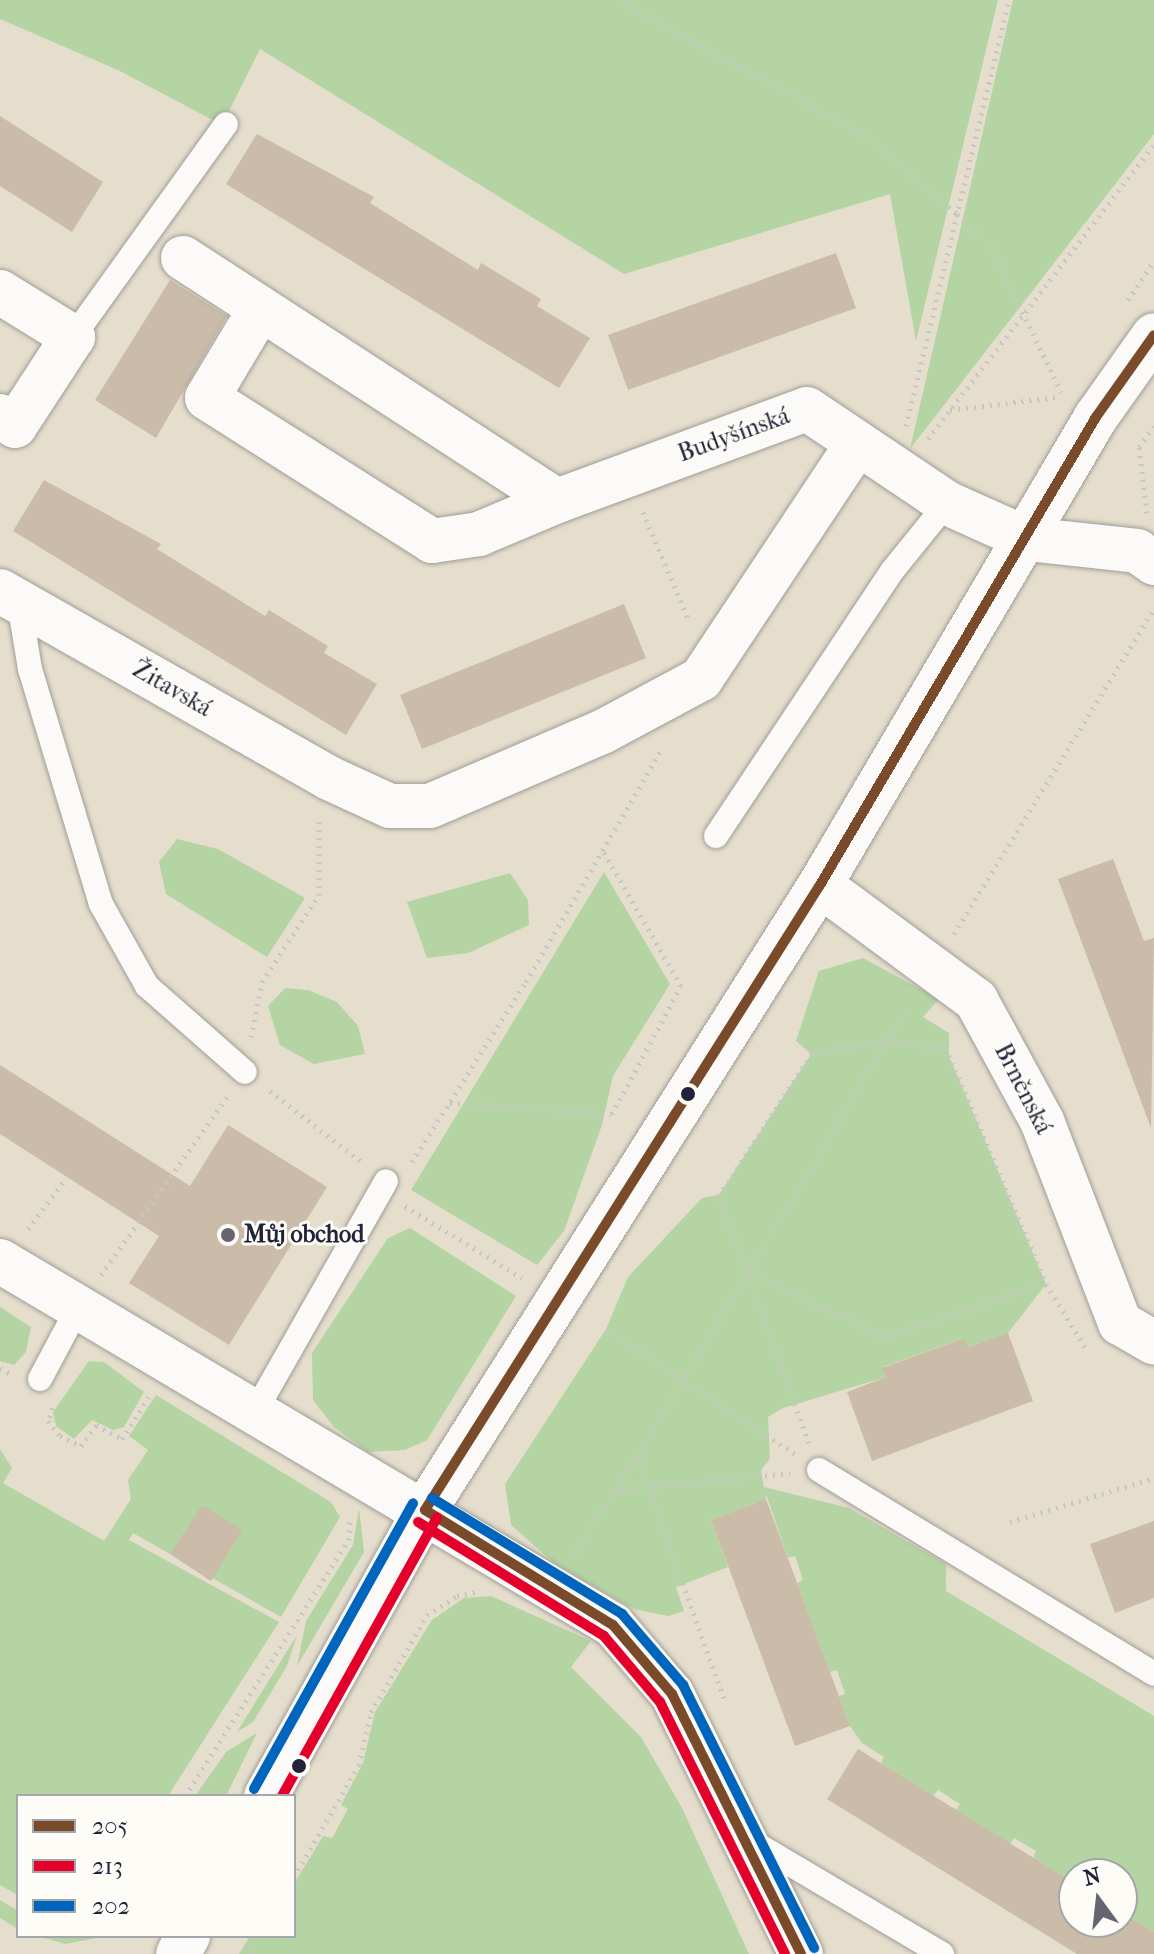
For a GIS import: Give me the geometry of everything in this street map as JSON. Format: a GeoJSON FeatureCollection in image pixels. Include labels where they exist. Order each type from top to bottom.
{"type":"FeatureCollection","features":[{"type":"Feature","properties":{"kind":"street"},"geometry":{"type":"LineString","coordinates":[[183,258],[259,311],[557,501]]}},
{"type":"Feature","properties":{"kind":"street"},"geometry":{"type":"LineString","coordinates":[[0,292],[73,337],[5,433]]}},
{"type":"Feature","properties":{"kind":"street","name":"Budyšínská"},"geometry":{"type":"LineString","coordinates":[[259,311],[207,398],[432,541],[479,534],[557,501],[807,409],[947,503],[1027,539],[1137,551],[1151,545]]}},
{"type":"Feature","properties":{"kind":"street"},"geometry":{"type":"LineString","coordinates":[[267,1794],[425,1510],[820,885],[1027,539],[1096,417],[1138,321]]}},
{"type":"Feature","properties":{"kind":"street","name":"Žitavská"},"geometry":{"type":"LineString","coordinates":[[10,597],[329,778],[390,806],[430,806],[604,731],[701,679],[858,443]]}},
{"type":"Feature","properties":{"kind":"street","name":"Brněnská"},"geometry":{"type":"LineString","coordinates":[[820,885],[976,1000],[1042,1121],[1120,1323],[1154,1343]]}},
{"type":"Feature","properties":{"kind":"street"},"geometry":{"type":"LineString","coordinates":[[11,1248],[79,1306],[613,1625],[672,1694],[801,1954]]}},
{"type":"Feature","properties":{"kind":"lane"},"geometry":{"type":"LineString","coordinates":[[73,337],[226,124]]}},
{"type":"Feature","properties":{"kind":"lane"},"geometry":{"type":"LineString","coordinates":[[716,836],[892,571],[947,503]]}},
{"type":"Feature","properties":{"kind":"lane"},"geometry":{"type":"LineString","coordinates":[[10,597],[101,904],[147,986],[245,1072]]}},
{"type":"Feature","properties":{"kind":"lane"},"geometry":{"type":"LineString","coordinates":[[256,1410],[383,1186]]}},
{"type":"Feature","properties":{"kind":"lane"},"geometry":{"type":"LineString","coordinates":[[49,1387],[79,1306]]}},
{"type":"Feature","properties":{"kind":"lane"},"geometry":{"type":"LineString","coordinates":[[819,1470],[1154,1674]]}},
{"type":"Feature","properties":{"kind":"lane"},"geometry":{"type":"LineString","coordinates":[[742,1836],[942,1954]]}},
{"type":"Feature","properties":{"kind":"path"},"geometry":{"type":"LineString","coordinates":[[618,0],[863,134],[957,214],[991,247],[1021,315],[1064,396]]}},
{"type":"Feature","properties":{"kind":"path"},"geometry":{"type":"LineString","coordinates":[[896,470],[1009,0]]}},
{"type":"Feature","properties":{"kind":"path"},"geometry":{"type":"LineString","coordinates":[[896,470],[918,454],[1154,144]]}},
{"type":"Feature","properties":{"kind":"path"},"geometry":{"type":"LineString","coordinates":[[1138,321],[1154,261]]}},
{"type":"Feature","properties":{"kind":"path"},"geometry":{"type":"LineString","coordinates":[[950,410],[1064,396],[1072,384]]}},
{"type":"Feature","properties":{"kind":"path"},"geometry":{"type":"LineString","coordinates":[[1151,545],[1139,447],[1154,426]]}},
{"type":"Feature","properties":{"kind":"path"},"geometry":{"type":"LineString","coordinates":[[628,474],[695,633],[688,664],[701,679]]}},
{"type":"Feature","properties":{"kind":"path"},"geometry":{"type":"LineString","coordinates":[[383,1186],[408,1168],[604,852],[664,746]]}},
{"type":"Feature","properties":{"kind":"path"},"geometry":{"type":"LineString","coordinates":[[79,1306],[245,1072],[262,982],[319,895],[319,812],[329,778]]}},
{"type":"Feature","properties":{"kind":"path"},"geometry":{"type":"LineString","coordinates":[[449,1103],[612,1114],[681,986],[604,852]]}},
{"type":"Feature","properties":{"kind":"path"},"geometry":{"type":"LineString","coordinates":[[819,1470],[719,1196],[812,1053],[887,1041],[946,1048],[1046,1284],[1084,1349],[1095,1356]]}},
{"type":"Feature","properties":{"kind":"path"},"geometry":{"type":"LineString","coordinates":[[245,1072],[383,1186],[527,1281]]}},
{"type":"Feature","properties":{"kind":"path"},"geometry":{"type":"LineString","coordinates":[[11,1248],[64,1181]]}},
{"type":"Feature","properties":{"kind":"path"},"geometry":{"type":"LineString","coordinates":[[748,1270],[884,1337],[1046,1284]]}},
{"type":"Feature","properties":{"kind":"path"},"geometry":{"type":"LineString","coordinates":[[606,1329],[819,1470]]}},
{"type":"Feature","properties":{"kind":"path"},"geometry":{"type":"LineString","coordinates":[[566,1567],[682,1379]]}},
{"type":"Feature","properties":{"kind":"path"},"geometry":{"type":"LineString","coordinates":[[49,1387],[48,1421],[60,1436],[81,1446],[96,1425],[122,1439],[151,1394]]}},
{"type":"Feature","properties":{"kind":"path"},"geometry":{"type":"LineString","coordinates":[[637,1456],[726,1703]]}},
{"type":"Feature","properties":{"kind":"path"},"geometry":{"type":"LineString","coordinates":[[614,1491],[819,1470]]}},
{"type":"Feature","properties":{"kind":"path"},"geometry":{"type":"LineString","coordinates":[[1010,1522],[1154,1478]]}},
{"type":"Feature","properties":{"kind":"path"},"geometry":{"type":"LineString","coordinates":[[186,1794],[349,1540],[351,1509]]}},
{"type":"Feature","properties":{"kind":"path"},"geometry":{"type":"LineString","coordinates":[[296,1874],[359,1765],[371,1712],[427,1615],[457,1596],[485,1590]]}},
{"type":"Feature","properties":{"kind":"green space"},"geometry":{"type":"Polygon","coordinates":[[[0,0],[998,0],[916,341],[890,194],[624,274],[260,49],[222,125],[120,71],[0,19],[0,0]]]}},
{"type":"Feature","properties":{"kind":"green space"},"geometry":{"type":"Polygon","coordinates":[[[1013,0],[1154,0],[1154,134],[910,449],[1013,0]]]}},
{"type":"Feature","properties":{"kind":"green space"},"geometry":{"type":"Polygon","coordinates":[[[177,839],[218,849],[305,898],[267,957],[166,894],[159,862],[177,839]]]}},
{"type":"Feature","properties":{"kind":"green space"},"geometry":{"type":"Polygon","coordinates":[[[604,872],[670,984],[613,1076],[602,1125],[564,1231],[537,1265],[411,1190],[604,872]]]}},
{"type":"Feature","properties":{"kind":"green space"},"geometry":{"type":"Polygon","coordinates":[[[510,873],[528,900],[529,925],[468,953],[427,958],[407,902],[510,873]]]}},
{"type":"Feature","properties":{"kind":"green space"},"geometry":{"type":"Polygon","coordinates":[[[863,958],[939,999],[923,1017],[949,1033],[949,1056],[1046,1284],[1008,1333],[968,1347],[963,1338],[883,1367],[886,1377],[783,1408],[768,1417],[770,1459],[761,1470],[764,1487],[849,1508],[946,1564],[946,1591],[1154,1716],[1154,1933],[1138,1923],[1138,1858],[1058,1858],[1058,1873],[1033,1858],[1036,1851],[1014,1838],[1010,1844],[956,1810],[960,1804],[938,1790],[933,1796],[881,1763],[884,1757],[862,1743],[850,1726],[839,1696],[845,1694],[837,1670],[830,1672],[797,1583],[803,1580],[795,1556],[788,1558],[766,1494],[766,1499],[711,1520],[728,1567],[676,1587],[684,1611],[668,1616],[634,1609],[554,1563],[511,1525],[505,1484],[606,1329],[628,1277],[702,1198],[719,1195],[811,1054],[796,1041],[819,971],[863,958]]]}},
{"type":"Feature","properties":{"kind":"green space"},"geometry":{"type":"Polygon","coordinates":[[[285,988],[308,990],[337,1002],[358,1026],[365,1054],[314,1064],[280,1045],[268,1006],[285,988]]]}},
{"type":"Feature","properties":{"kind":"green space"},"geometry":{"type":"Polygon","coordinates":[[[410,1228],[516,1296],[427,1440],[405,1450],[368,1452],[334,1427],[313,1400],[312,1353],[388,1238],[410,1228]]]}},
{"type":"Feature","properties":{"kind":"green space"},"geometry":{"type":"Polygon","coordinates":[[[0,1307],[31,1327],[26,1352],[14,1365],[0,1361],[0,1307]]]}},
{"type":"Feature","properties":{"kind":"green space"},"geometry":{"type":"Polygon","coordinates":[[[89,1361],[104,1362],[144,1392],[124,1427],[113,1430],[92,1420],[74,1439],[56,1426],[53,1412],[89,1361]]]}},
{"type":"Feature","properties":{"kind":"green space"},"geometry":{"type":"Polygon","coordinates":[[[156,1395],[331,1502],[340,1517],[281,1617],[133,1533],[129,1540],[279,1622],[169,1794],[16,1794],[16,1894],[0,1885],[0,1449],[12,1468],[3,1483],[104,1541],[131,1499],[128,1480],[148,1450],[129,1436],[156,1395]]]}},
{"type":"Feature","properties":{"kind":"green space"},"geometry":{"type":"Polygon","coordinates":[[[359,1508],[364,1552],[297,1666],[306,1621],[353,1545],[359,1508]]]}},
{"type":"Feature","properties":{"kind":"green space"},"geometry":{"type":"Polygon","coordinates":[[[491,1596],[591,1641],[571,1667],[641,1737],[682,1808],[749,1954],[239,1954],[249,1938],[296,1938],[296,1881],[323,1836],[332,1838],[348,1809],[341,1805],[363,1763],[375,1712],[432,1620],[464,1598],[491,1596]]]}},
{"type":"Feature","properties":{"kind":"green space"},"geometry":{"type":"Polygon","coordinates":[[[297,1635],[287,1666],[253,1722],[237,1732],[297,1635]]]}},
{"type":"Feature","properties":{"kind":"green space"},"geometry":{"type":"Polygon","coordinates":[[[257,1733],[227,1794],[196,1794],[226,1752],[257,1733]]]}},
{"type":"Feature","properties":{"kind":"green space"},"geometry":{"type":"Polygon","coordinates":[[[0,1900],[16,1910],[16,1928],[0,1918],[0,1900]]]}},
{"type":"Feature","properties":{"kind":"green space"},"geometry":{"type":"Polygon","coordinates":[[[44,1938],[96,1938],[66,1944],[44,1938]]]}},
{"type":"Feature","properties":{"kind":"building"},"geometry":{"type":"Polygon","coordinates":[[[0,116],[103,182],[72,232],[0,186],[0,116]]]}},
{"type":"Feature","properties":{"kind":"building"},"geometry":{"type":"Polygon","coordinates":[[[257,134],[374,197],[370,203],[478,270],[481,263],[541,299],[537,306],[590,338],[559,388],[226,184],[257,134]]]}},
{"type":"Feature","properties":{"kind":"building"},"geometry":{"type":"Polygon","coordinates":[[[836,253],[856,308],[628,390],[608,335],[836,253]]]}},
{"type":"Feature","properties":{"kind":"building"},"geometry":{"type":"Polygon","coordinates":[[[170,280],[227,316],[156,438],[95,400],[170,280]]]}},
{"type":"Feature","properties":{"kind":"building"},"geometry":{"type":"Polygon","coordinates":[[[44,480],[161,544],[157,549],[265,616],[269,610],[328,646],[324,653],[377,684],[346,735],[13,531],[44,480]]]}},
{"type":"Feature","properties":{"kind":"building"},"geometry":{"type":"Polygon","coordinates":[[[624,604],[646,658],[422,749],[400,695],[624,604]]]}},
{"type":"Feature","properties":{"kind":"building"},"geometry":{"type":"Polygon","coordinates":[[[1113,859],[1144,941],[1154,938],[1151,1128],[1058,879],[1113,859]]]}},
{"type":"Feature","properties":{"kind":"building","name":"Můj obchod"},"geometry":{"type":"Polygon","coordinates":[[[0,1065],[190,1186],[228,1125],[327,1187],[229,1345],[129,1283],[159,1236],[0,1134],[0,1065]]]}},
{"type":"Feature","properties":{"kind":"building"},"geometry":{"type":"Polygon","coordinates":[[[1008,1333],[1033,1401],[872,1461],[847,1392],[886,1377],[882,1368],[964,1338],[968,1347],[1008,1333]]]}},
{"type":"Feature","properties":{"kind":"building"},"geometry":{"type":"Polygon","coordinates":[[[766,1499],[850,1726],[795,1746],[711,1520],[766,1499]]]}},
{"type":"Feature","properties":{"kind":"building"},"geometry":{"type":"Polygon","coordinates":[[[202,1505],[243,1530],[211,1581],[170,1554],[202,1505]]]}},
{"type":"Feature","properties":{"kind":"building"},"geometry":{"type":"Polygon","coordinates":[[[1154,1521],[1154,1598],[1115,1613],[1090,1544],[1154,1521]]]}},
{"type":"Feature","properties":{"kind":"building"},"geometry":{"type":"Polygon","coordinates":[[[858,1749],[1058,1873],[1058,1938],[1138,1938],[1138,1922],[1154,1932],[1154,1954],[1077,1954],[827,1799],[858,1749]]]}},
{"type":"Feature","properties":{"kind":"transit line","name":"205"},"geometry":{"type":"LineString","coordinates":[[425,1510],[820,885],[1096,417],[1154,335]]}},
{"type":"Feature","properties":{"kind":"transit line","name":"202"},"geometry":{"type":"LineString","coordinates":[[432,1498],[622,1614],[683,1685],[814,1948]]}},
{"type":"Feature","properties":{"kind":"transit line","name":"202"},"geometry":{"type":"LineString","coordinates":[[254,1789],[413,1503]]}},
{"type":"Feature","properties":{"kind":"transit line","name":"205"},"geometry":{"type":"LineString","coordinates":[[425,1510],[613,1625],[672,1694],[801,1954]]}},
{"type":"Feature","properties":{"kind":"transit line","name":"213"},"geometry":{"type":"LineString","coordinates":[[283,1794],[437,1517]]}},
{"type":"Feature","properties":{"kind":"transit line","name":"213"},"geometry":{"type":"LineString","coordinates":[[418,1522],[604,1636],[660,1702],[785,1954]]}},
{"type":"Feature","properties":{"kind":"place","name":"Můj obchod"},"geometry":{"type":"Point","coordinates":[228,1235]}}]}
